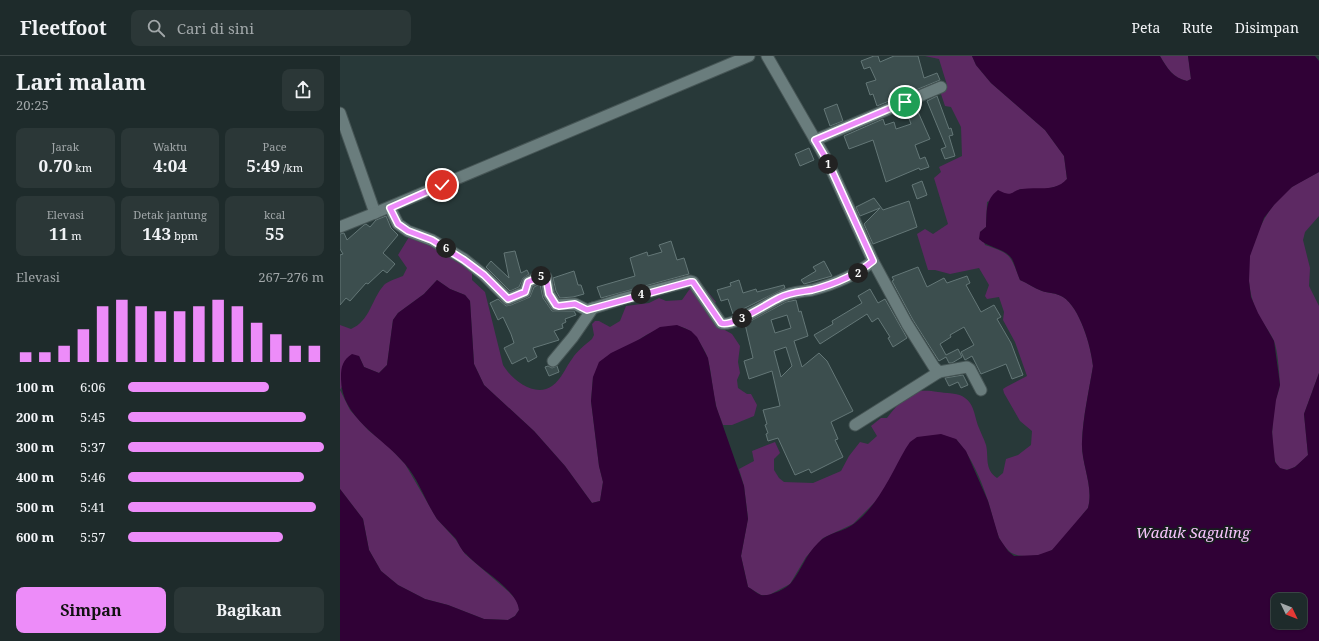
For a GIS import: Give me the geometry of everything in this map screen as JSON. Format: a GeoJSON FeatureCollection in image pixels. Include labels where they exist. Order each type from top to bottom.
{"type":"FeatureCollection","features":[{"type":"Feature","properties":{"kind":"street"},"geometry":{"type":"LineString","coordinates":[[340,227],[390,208],[750,56]]}},
{"type":"Feature","properties":{"kind":"street"},"geometry":{"type":"LineString","coordinates":[[767,56],[828,162],[873,261],[907,324],[934,367],[939,372]]}},
{"type":"Feature","properties":{"kind":"street"},"geometry":{"type":"LineString","coordinates":[[815,140],[941,87]]}},
{"type":"Feature","properties":{"kind":"street"},"geometry":{"type":"LineString","coordinates":[[340,113],[375,213]]}},
{"type":"Feature","properties":{"kind":"street"},"geometry":{"type":"LineString","coordinates":[[390,208],[398,224],[408,231],[432,240],[464,260],[484,275],[508,299],[525,292],[528,282],[544,275],[546,277],[549,294],[556,305],[575,304],[584,309],[594,308],[693,282],[721,323],[725,324],[735,321],[791,292],[811,290],[842,280],[856,274],[873,261]]}},
{"type":"Feature","properties":{"kind":"street"},"geometry":{"type":"LineString","coordinates":[[552,361],[573,337],[594,308]]}},
{"type":"Feature","properties":{"kind":"street"},"geometry":{"type":"LineString","coordinates":[[855,425],[939,372],[967,368],[970,370],[981,390]]}},
{"type":"Feature","properties":{"kind":"shaded area"},"geometry":{"type":"Polygon","coordinates":[[[925,56],[972,56],[976,65],[991,83],[1045,130],[1064,156],[1067,179],[1062,185],[1046,189],[1020,189],[1014,194],[1005,194],[987,202],[986,227],[980,232],[985,245],[1005,253],[1008,256],[1014,265],[1020,280],[1042,291],[1061,296],[1069,302],[1084,328],[1090,348],[1093,366],[1082,442],[1083,458],[1089,492],[1088,508],[1065,537],[1052,550],[1037,556],[1013,554],[1001,541],[979,476],[971,460],[956,439],[874,503],[853,524],[823,538],[806,557],[790,584],[769,595],[761,595],[748,587],[741,556],[748,518],[744,486],[739,469],[754,461],[752,451],[775,442],[780,453],[774,459],[774,470],[779,478],[784,482],[813,483],[841,471],[849,456],[860,442],[868,444],[877,436],[871,426],[881,418],[887,418],[898,404],[908,395],[921,391],[960,395],[969,402],[974,410],[977,423],[986,445],[990,471],[997,478],[1003,473],[1006,459],[1018,455],[1031,445],[1032,431],[1020,421],[1003,389],[1027,376],[1015,342],[1003,320],[1004,312],[999,297],[987,299],[985,296],[989,285],[979,268],[950,274],[935,270],[928,270],[917,234],[925,229],[933,234],[948,224],[934,178],[941,172],[939,167],[962,156],[961,127],[951,107],[945,106],[940,91],[947,85],[939,59],[925,56]]]}},
{"type":"Feature","properties":{"kind":"shaded area"},"geometry":{"type":"Polygon","coordinates":[[[1160,56],[1188,56],[1191,79],[1187,81],[1178,78],[1168,68],[1160,56]]]}},
{"type":"Feature","properties":{"kind":"shaded area"},"geometry":{"type":"Polygon","coordinates":[[[1319,172],[1319,216],[1305,232],[1303,240],[1310,268],[1309,286],[1319,306],[1319,373],[1304,414],[1308,455],[1296,466],[1284,469],[1280,468],[1276,464],[1272,436],[1274,407],[1280,383],[1276,350],[1274,341],[1258,315],[1253,301],[1248,270],[1250,255],[1260,226],[1277,200],[1292,187],[1319,172]]]}},
{"type":"Feature","properties":{"kind":"shaded area"},"geometry":{"type":"Polygon","coordinates":[[[409,237],[420,238],[472,270],[472,280],[485,292],[503,365],[512,376],[524,386],[531,389],[545,389],[552,386],[558,380],[576,353],[592,339],[594,335],[592,324],[595,321],[599,321],[610,327],[620,321],[626,306],[649,303],[659,298],[666,301],[682,300],[689,290],[699,281],[716,302],[713,305],[723,329],[732,334],[740,346],[738,362],[740,373],[737,380],[738,388],[747,394],[751,394],[757,405],[754,416],[732,425],[723,425],[717,408],[705,351],[689,330],[676,326],[661,328],[646,335],[631,345],[593,377],[591,401],[599,466],[603,482],[600,501],[592,503],[565,466],[534,431],[484,385],[474,364],[470,301],[465,295],[450,289],[437,280],[424,294],[398,313],[393,320],[387,365],[379,373],[364,367],[359,356],[340,390],[340,325],[351,329],[357,325],[366,316],[384,285],[403,276],[407,268],[398,255],[409,237]]]}},
{"type":"Feature","properties":{"kind":"shaded area"},"geometry":{"type":"Polygon","coordinates":[[[340,390],[350,410],[368,430],[388,446],[405,464],[437,519],[456,540],[465,554],[509,592],[518,602],[519,610],[515,616],[508,620],[484,619],[448,605],[425,599],[398,585],[381,571],[369,550],[363,519],[340,489],[340,390]]]}},
{"type":"Feature","properties":{"kind":"water","name":"Waduk Saguling"},"geometry":{"type":"Polygon","coordinates":[[[972,56],[1160,56],[1174,75],[1187,81],[1191,79],[1188,56],[1315,56],[1319,61],[1319,172],[1292,187],[1274,205],[1264,218],[1250,256],[1249,281],[1251,297],[1258,313],[1274,341],[1280,385],[1276,400],[1272,432],[1275,462],[1280,468],[1287,470],[1295,467],[1308,455],[1304,414],[1319,373],[1319,641],[340,641],[340,489],[363,519],[369,550],[381,571],[398,585],[425,599],[448,605],[484,619],[508,620],[515,616],[519,610],[517,602],[505,587],[461,549],[456,539],[437,519],[410,470],[396,454],[355,415],[347,404],[343,391],[341,370],[346,359],[352,354],[359,356],[364,367],[379,373],[387,365],[393,320],[398,313],[424,294],[437,280],[450,289],[465,295],[470,301],[474,364],[484,385],[534,431],[565,466],[592,503],[600,501],[603,482],[599,466],[591,401],[593,377],[599,362],[611,353],[640,339],[660,327],[677,325],[691,331],[697,337],[708,358],[716,406],[744,486],[748,519],[741,556],[748,587],[761,595],[772,594],[789,585],[795,578],[810,552],[822,539],[851,526],[871,507],[884,488],[906,448],[910,442],[917,437],[941,434],[956,439],[966,451],[988,501],[999,538],[1008,551],[1014,556],[1038,555],[1052,550],[1088,508],[1089,492],[1083,458],[1082,442],[1093,366],[1090,348],[1084,328],[1069,302],[1061,296],[1042,291],[1020,280],[1013,261],[1009,255],[979,239],[980,232],[986,227],[989,202],[998,190],[1009,194],[1028,188],[1051,188],[1067,179],[1064,156],[1045,130],[991,83],[976,65],[972,56]]]}},
{"type":"Feature","properties":{"kind":"building"},"geometry":{"type":"Polygon","coordinates":[[[878,56],[880,62],[894,56],[918,56],[924,78],[937,73],[940,80],[877,106],[873,94],[870,95],[866,83],[876,80],[870,67],[864,69],[861,61],[878,56]]]}},
{"type":"Feature","properties":{"kind":"building"},"geometry":{"type":"Polygon","coordinates":[[[937,96],[949,129],[951,128],[953,135],[949,136],[955,156],[945,159],[941,149],[946,147],[927,101],[937,96]]]}},
{"type":"Feature","properties":{"kind":"building"},"geometry":{"type":"Polygon","coordinates":[[[837,104],[843,121],[830,126],[824,109],[837,104]]]}},
{"type":"Feature","properties":{"kind":"building"},"geometry":{"type":"Polygon","coordinates":[[[915,105],[930,139],[915,145],[920,159],[925,157],[929,167],[920,170],[919,168],[886,182],[873,140],[849,149],[844,136],[883,119],[885,125],[894,122],[896,129],[911,124],[906,110],[915,105]]]}},
{"type":"Feature","properties":{"kind":"building"},"geometry":{"type":"Polygon","coordinates":[[[809,148],[814,160],[800,166],[795,154],[809,148]]]}},
{"type":"Feature","properties":{"kind":"building"},"geometry":{"type":"Polygon","coordinates":[[[922,181],[927,195],[917,199],[912,185],[922,181]]]}},
{"type":"Feature","properties":{"kind":"building"},"geometry":{"type":"Polygon","coordinates":[[[874,198],[883,210],[909,201],[917,227],[873,244],[864,224],[880,208],[860,216],[856,207],[874,198]]]}},
{"type":"Feature","properties":{"kind":"building"},"geometry":{"type":"Polygon","coordinates":[[[386,216],[391,228],[398,235],[383,253],[395,264],[387,273],[383,270],[368,284],[366,283],[350,301],[346,298],[340,305],[340,255],[343,254],[340,249],[340,234],[344,233],[347,240],[364,225],[366,224],[370,227],[376,220],[386,216]]]}},
{"type":"Feature","properties":{"kind":"building"},"geometry":{"type":"Polygon","coordinates":[[[671,241],[677,260],[684,258],[689,274],[601,298],[597,287],[635,276],[630,258],[647,252],[648,256],[662,252],[659,245],[671,241]]]}},
{"type":"Feature","properties":{"kind":"building"},"geometry":{"type":"Polygon","coordinates":[[[515,251],[521,273],[527,270],[529,274],[523,278],[519,287],[510,291],[486,267],[491,261],[509,278],[504,253],[515,251]]]}},
{"type":"Feature","properties":{"kind":"building"},"geometry":{"type":"Polygon","coordinates":[[[824,261],[832,276],[804,284],[801,280],[816,271],[813,267],[824,261]]]}},
{"type":"Feature","properties":{"kind":"building"},"geometry":{"type":"Polygon","coordinates":[[[918,267],[927,287],[944,278],[947,283],[967,276],[970,283],[966,285],[981,312],[994,305],[1001,317],[997,319],[1011,343],[1023,375],[1012,379],[1006,364],[981,374],[972,356],[965,360],[961,352],[974,345],[964,327],[950,335],[951,337],[940,344],[946,355],[958,349],[962,357],[952,363],[949,363],[946,357],[939,361],[913,320],[892,281],[894,280],[892,277],[918,267]]]}},
{"type":"Feature","properties":{"kind":"building"},"geometry":{"type":"Polygon","coordinates":[[[574,271],[578,285],[581,285],[584,294],[560,298],[556,291],[553,278],[574,271]]]}},
{"type":"Feature","properties":{"kind":"building"},"geometry":{"type":"Polygon","coordinates":[[[739,280],[743,293],[756,289],[757,292],[784,285],[785,288],[733,314],[728,299],[721,301],[717,290],[731,286],[730,283],[739,280]]]}},
{"type":"Feature","properties":{"kind":"building"},"geometry":{"type":"Polygon","coordinates":[[[540,284],[543,298],[552,311],[574,311],[576,315],[565,319],[566,322],[562,324],[563,328],[554,331],[559,340],[533,348],[537,357],[528,362],[526,357],[512,364],[504,348],[514,343],[511,334],[503,317],[498,320],[490,303],[498,299],[506,306],[511,305],[530,297],[534,287],[540,284]]]}},
{"type":"Feature","properties":{"kind":"building"},"geometry":{"type":"Polygon","coordinates":[[[870,289],[878,303],[885,299],[907,338],[893,347],[888,338],[890,337],[878,318],[872,322],[867,314],[820,344],[814,335],[833,324],[832,321],[862,303],[858,296],[870,289]]]}},
{"type":"Feature","properties":{"kind":"building"},"geometry":{"type":"Polygon","coordinates":[[[796,300],[799,312],[801,311],[808,336],[794,341],[802,367],[819,353],[827,361],[853,411],[831,422],[838,439],[835,440],[843,457],[811,473],[809,469],[795,475],[778,438],[768,441],[766,434],[768,433],[765,425],[767,424],[763,410],[780,406],[772,371],[749,379],[744,361],[753,358],[745,324],[786,302],[796,300]],[[787,315],[771,320],[775,333],[791,328],[787,315]],[[786,347],[774,351],[781,377],[792,366],[786,347]]]}},
{"type":"Feature","properties":{"kind":"building"},"geometry":{"type":"Polygon","coordinates":[[[548,366],[552,368],[557,366],[559,372],[549,376],[545,367],[548,366]]]}},
{"type":"Feature","properties":{"kind":"building"},"geometry":{"type":"Polygon","coordinates":[[[963,375],[968,385],[961,388],[958,382],[949,386],[945,378],[963,375]]]}},
{"type":"Feature","properties":{"kind":"route"},"geometry":{"type":"LineString","coordinates":[[442,185],[390,208],[398,224],[408,231],[432,240],[464,260],[484,275],[503,296],[510,300],[525,292],[526,284],[528,282],[544,275],[546,277],[549,294],[556,305],[559,306],[569,303],[575,304],[587,310],[622,299],[693,282],[721,323],[725,324],[752,313],[791,292],[811,290],[842,280],[856,274],[873,261],[828,162],[815,140],[905,102]]}}]}
